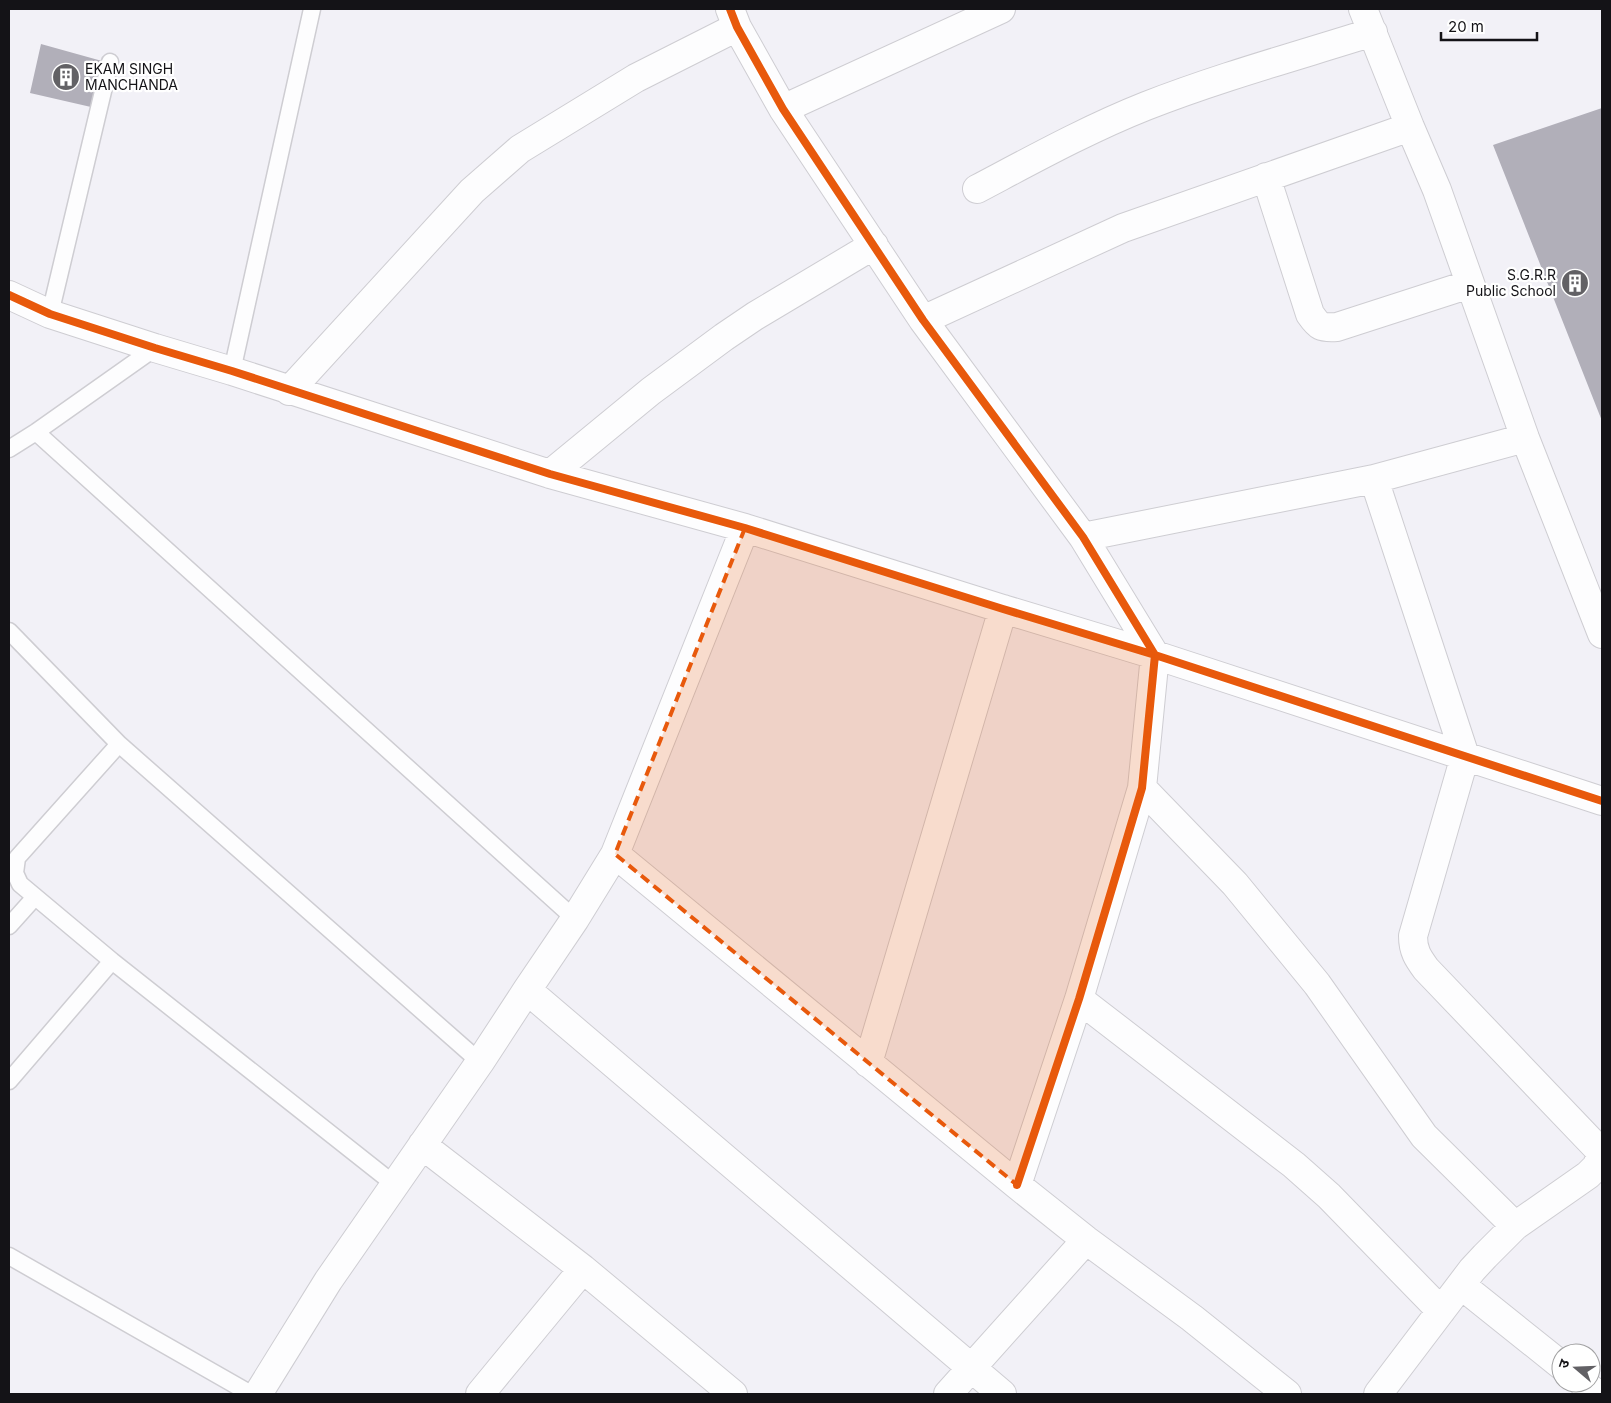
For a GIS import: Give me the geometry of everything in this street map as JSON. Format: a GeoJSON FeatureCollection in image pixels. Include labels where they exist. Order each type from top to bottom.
{"type":"FeatureCollection","features":[{"type":"Feature","properties":{"kind":"street"},"geometry":{"type":"LineString","coordinates":[[783,109],[1001,9]]}},
{"type":"Feature","properties":{"kind":"street"},"geometry":{"type":"LineString","coordinates":[[289,391],[472,191],[520,149],[734,18],[783,109],[923,320],[1084,537],[1155,655],[1142,788],[1079,999],[1017,1185]]}},
{"type":"Feature","properties":{"kind":"street"},"geometry":{"type":"LineString","coordinates":[[976,189],[1066,142],[1145,107],[1368,21],[1437,190],[1525,438],[1602,634]]}},
{"type":"Feature","properties":{"kind":"street"},"geometry":{"type":"LineString","coordinates":[[923,320],[1122,228],[1410,127]]}},
{"type":"Feature","properties":{"kind":"street"},"geometry":{"type":"LineString","coordinates":[[1266,177],[1310,314],[1317,324],[1325,328],[1337,327],[1470,284]]}},
{"type":"Feature","properties":{"kind":"street"},"geometry":{"type":"LineString","coordinates":[[550,474],[650,391],[724,337],[755,316],[874,245]]}},
{"type":"Feature","properties":{"kind":"street"},"geometry":{"type":"LineString","coordinates":[[9,295],[50,314],[550,474],[745,528],[1155,655],[1602,801]]}},
{"type":"Feature","properties":{"kind":"street"},"geometry":{"type":"LineString","coordinates":[[1084,537],[1374,479],[1525,438]]}},
{"type":"Feature","properties":{"kind":"street"},"geometry":{"type":"LineString","coordinates":[[1374,479],[1465,756],[1413,936],[1413,948],[1418,959],[1426,969],[1602,1154],[1596,1167],[1588,1176],[1515,1226],[1472,1270],[1378,1394]]}},
{"type":"Feature","properties":{"kind":"street"},"geometry":{"type":"LineString","coordinates":[[258,1394],[328,1280],[480,1062],[575,919],[615,854],[745,528]]}},
{"type":"Feature","properties":{"kind":"street"},"geometry":{"type":"LineString","coordinates":[[868,1063],[1003,609]]}},
{"type":"Feature","properties":{"kind":"street"},"geometry":{"type":"LineString","coordinates":[[1142,788],[1235,884],[1317,984],[1424,1136],[1515,1226]]}},
{"type":"Feature","properties":{"kind":"street"},"geometry":{"type":"LineString","coordinates":[[615,854],[1017,1185],[1086,1240],[1192,1318],[1287,1394]]}},
{"type":"Feature","properties":{"kind":"street"},"geometry":{"type":"LineString","coordinates":[[527,990],[1002,1394]]}},
{"type":"Feature","properties":{"kind":"street"},"geometry":{"type":"LineString","coordinates":[[1079,999],[1294,1165],[1329,1196],[1442,1311]]}},
{"type":"Feature","properties":{"kind":"street"},"geometry":{"type":"LineString","coordinates":[[422,1145],[583,1269],[733,1394]]}},
{"type":"Feature","properties":{"kind":"street"},"geometry":{"type":"LineString","coordinates":[[948,1394],[1086,1240]]}},
{"type":"Feature","properties":{"kind":"street"},"geometry":{"type":"LineString","coordinates":[[480,1394],[583,1269]]}},
{"type":"Feature","properties":{"kind":"street"},"geometry":{"type":"LineString","coordinates":[[1461,1285],[1551,1357]]}},
{"type":"Feature","properties":{"kind":"lane"},"geometry":{"type":"LineString","coordinates":[[232,371],[312,9]]}},
{"type":"Feature","properties":{"kind":"lane"},"geometry":{"type":"LineString","coordinates":[[50,314],[110,62]]}},
{"type":"Feature","properties":{"kind":"lane"},"geometry":{"type":"LineString","coordinates":[[9,449],[155,348]]}},
{"type":"Feature","properties":{"kind":"lane"},"geometry":{"type":"LineString","coordinates":[[36,432],[575,919]]}},
{"type":"Feature","properties":{"kind":"lane"},"geometry":{"type":"LineString","coordinates":[[9,631],[119,744],[480,1062]]}},
{"type":"Feature","properties":{"kind":"lane"},"geometry":{"type":"LineString","coordinates":[[119,744],[17,858],[15,873],[20,884],[112,962],[394,1184]]}},
{"type":"Feature","properties":{"kind":"lane"},"geometry":{"type":"LineString","coordinates":[[9,926],[35,897]]}},
{"type":"Feature","properties":{"kind":"lane"},"geometry":{"type":"LineString","coordinates":[[9,1081],[112,962]]}},
{"type":"Feature","properties":{"kind":"lane"},"geometry":{"type":"LineString","coordinates":[[9,1256],[251,1394]]}},
{"type":"Feature","properties":{"kind":"highlighted area"},"geometry":{"type":"Polygon","coordinates":[[[745,528],[1155,655],[1142,788],[1079,999],[1017,1185],[615,854],[745,528]]]}},
{"type":"Feature","properties":{"kind":"building","name":"EKAM SINGH MANCHANDA"},"geometry":{"type":"Polygon","coordinates":[[[41,44],[102,61],[91,107],[30,93],[41,44]]]}},
{"type":"Feature","properties":{"kind":"building","name":"S.G.R.R Public School"},"geometry":{"type":"Polygon","coordinates":[[[1602,108],[1602,421],[1493,145],[1602,108]]]}},
{"type":"Feature","properties":{"kind":"cycle path"},"geometry":{"type":"LineString","coordinates":[[730,9],[737,27],[783,109],[923,320],[1083,537],[1155,655],[1142,788],[1079,999],[1017,1185]]}},
{"type":"Feature","properties":{"kind":"cycle path"},"geometry":{"type":"LineString","coordinates":[[9,295],[50,314],[550,474],[745,528],[1155,655],[1602,801]]}},
{"type":"Feature","properties":{"kind":"place","name":"EKAM SINGH MANCHANDA"},"geometry":{"type":"Point","coordinates":[66,77]}},
{"type":"Feature","properties":{"kind":"place","name":"S.G.R.R Public School"},"geometry":{"type":"Point","coordinates":[1575,283]}}]}
